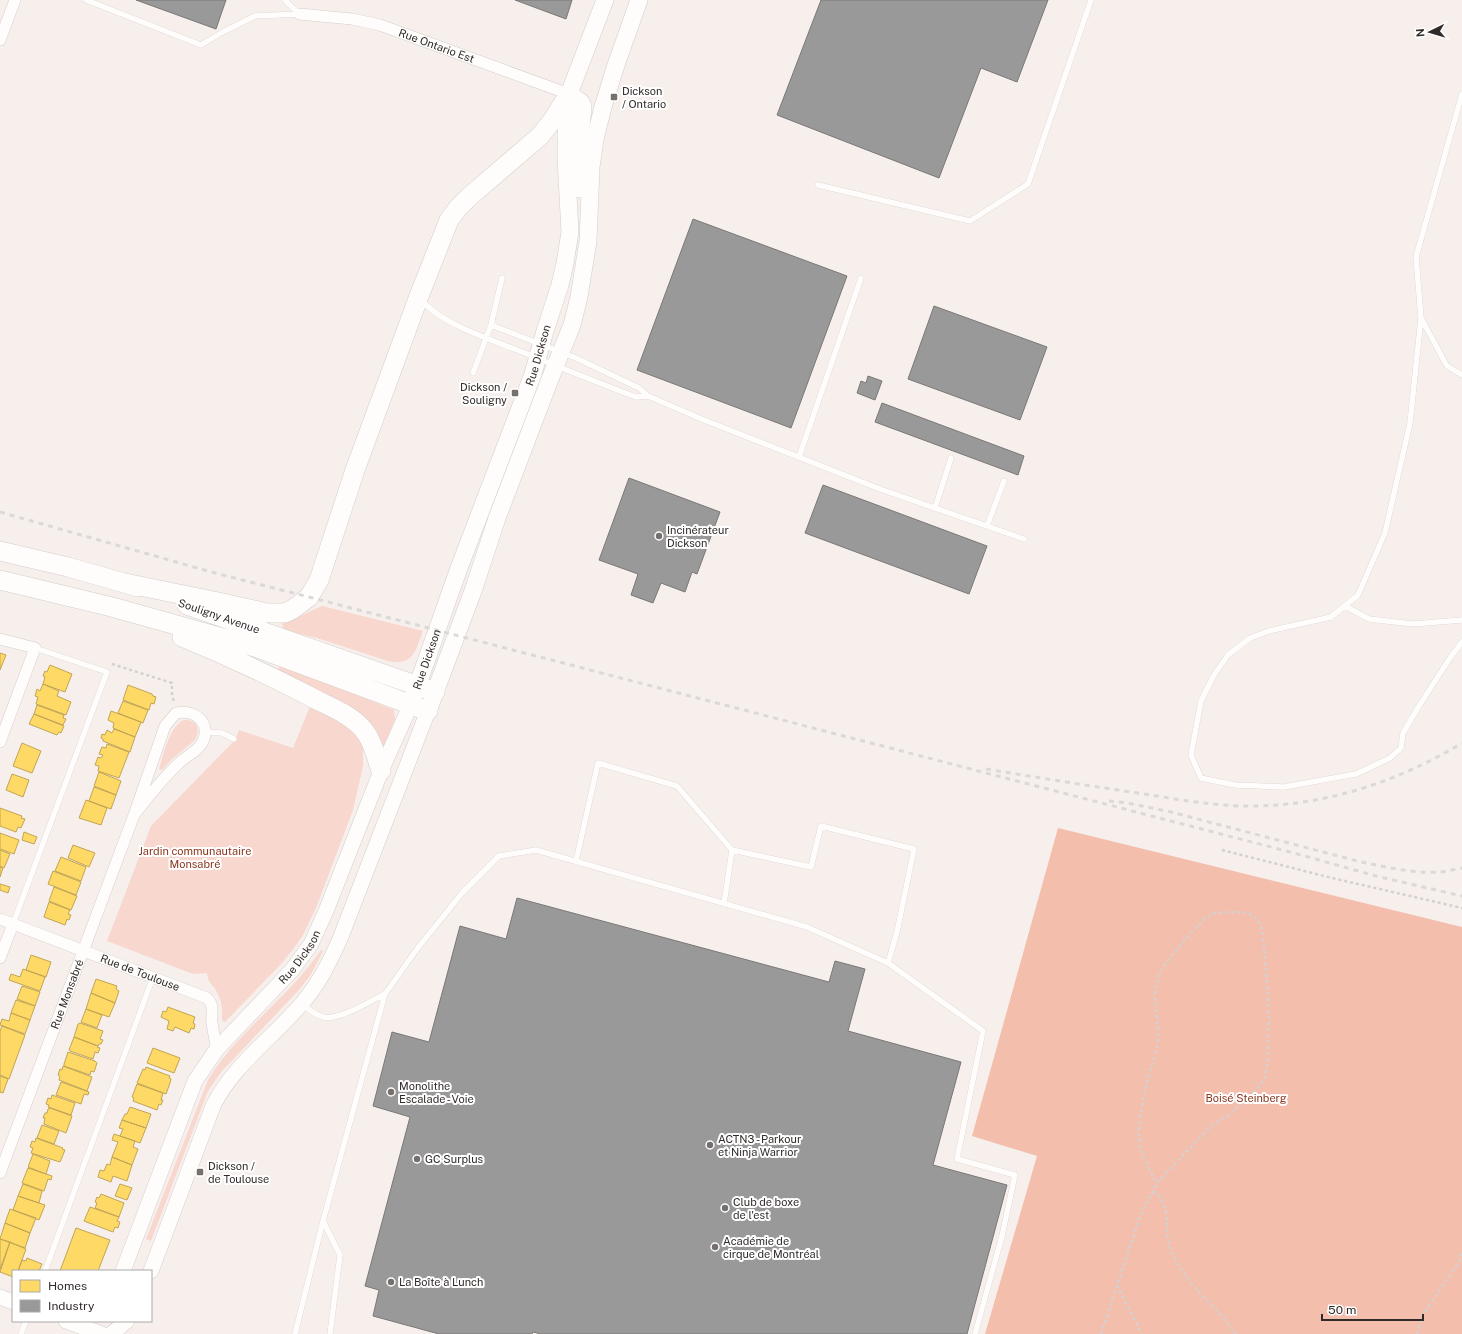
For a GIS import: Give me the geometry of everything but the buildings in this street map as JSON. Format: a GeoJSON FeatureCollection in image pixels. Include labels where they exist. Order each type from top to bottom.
{"type":"FeatureCollection","features":[{"type":"Feature","properties":{"kind":"highway"},"geometry":{"type":"LineString","coordinates":[[125,583],[218,602],[266,614],[285,612],[293,609],[309,597],[319,580],[355,470],[443,233],[454,214],[469,197],[540,136],[552,121],[569,94]]}},
{"type":"Feature","properties":{"kind":"highway","name":"Souligny Avenue"},"geometry":{"type":"LineString","coordinates":[[0,551],[125,583],[435,692]]}},
{"type":"Feature","properties":{"kind":"highway","name":"Souligny Avenue"},"geometry":{"type":"LineString","coordinates":[[0,580],[112,607],[256,647],[428,711]]}},
{"type":"Feature","properties":{"kind":"highway"},"geometry":{"type":"LineString","coordinates":[[112,607],[248,665],[337,710],[355,722],[366,732],[381,771]]}},
{"type":"Feature","properties":{"kind":"main road","name":"Rue Dickson"},"geometry":{"type":"LineString","coordinates":[[123,1270],[191,1090],[200,1072],[217,1049],[292,970],[310,944],[326,911],[381,771],[417,686],[459,568],[533,374],[560,285],[569,237],[570,216],[566,153],[569,94],[605,0]]}},
{"type":"Feature","properties":{"kind":"main road","name":"Rue Dickson"},"geometry":{"type":"LineString","coordinates":[[151,1270],[213,1106],[222,1088],[302,1003],[319,982],[325,971],[340,939],[428,711],[473,591],[497,518],[572,325],[585,261],[590,220],[591,167],[595,139],[616,65],[639,0]]}},
{"type":"Feature","properties":{"kind":"main road"},"geometry":{"type":"LineString","coordinates":[[569,94],[581,102],[583,107],[579,159],[585,261]]}},
{"type":"Feature","properties":{"kind":"main road"},"geometry":{"type":"LineString","coordinates":[[0,1297],[12,1302]]}},
{"type":"Feature","properties":{"kind":"main road"},"geometry":{"type":"LineString","coordinates":[[69,1322],[102,1334]]}},
{"type":"Feature","properties":{"kind":"main road"},"geometry":{"type":"LineString","coordinates":[[108,1322],[109,1334]]}},
{"type":"Feature","properties":{"kind":"main road"},"geometry":{"type":"LineString","coordinates":[[109,1334],[126,1322]]}},
{"type":"Feature","properties":{"kind":"street"},"geometry":{"type":"LineString","coordinates":[[0,40],[15,0]]}},
{"type":"Feature","properties":{"kind":"street","name":"Rue Ontario Est"},"geometry":{"type":"LineString","coordinates":[[300,14],[352,19],[380,25],[569,94]]}},
{"type":"Feature","properties":{"kind":"street"},"geometry":{"type":"LineString","coordinates":[[0,639],[35,648],[0,742]]}},
{"type":"Feature","properties":{"kind":"street","name":"Rue Monsabré"},"geometry":{"type":"LineString","coordinates":[[0,1173],[134,815],[165,726],[170,718],[176,713],[190,712],[202,720],[205,727],[203,743],[168,774],[134,815]]}},
{"type":"Feature","properties":{"kind":"street","name":"Rue de Toulouse"},"geometry":{"type":"LineString","coordinates":[[0,919],[201,994],[211,1002],[213,1012],[212,1022],[217,1049]]}},
{"type":"Feature","properties":{"kind":"street"},"geometry":{"type":"LineString","coordinates":[[0,958],[13,924]]}},
{"type":"Feature","properties":{"kind":"lane"},"geometry":{"type":"LineString","coordinates":[[86,0],[201,45],[255,16],[300,14]]}},
{"type":"Feature","properties":{"kind":"lane"},"geometry":{"type":"LineString","coordinates":[[285,0],[300,14]]}},
{"type":"Feature","properties":{"kind":"lane"},"geometry":{"type":"LineString","coordinates":[[818,185],[970,221],[1028,184],[1091,0]]}},
{"type":"Feature","properties":{"kind":"lane"},"geometry":{"type":"LineString","coordinates":[[1462,94],[1416,257],[1421,318],[1410,423],[1385,532],[1358,595],[1331,617],[1269,630],[1250,638],[1228,655],[1214,675],[1201,701],[1191,755],[1201,778],[1235,785],[1284,787],[1356,774],[1390,758],[1401,748],[1403,733],[1418,706],[1462,642]]}},
{"type":"Feature","properties":{"kind":"lane"},"geometry":{"type":"LineString","coordinates":[[473,373],[491,325],[502,278]]}},
{"type":"Feature","properties":{"kind":"lane"},"geometry":{"type":"LineString","coordinates":[[799,457],[861,278]]}},
{"type":"Feature","properties":{"kind":"lane"},"geometry":{"type":"LineString","coordinates":[[419,296],[427,307],[437,315],[487,338],[540,352],[558,359],[636,397],[648,396]]}},
{"type":"Feature","properties":{"kind":"lane"},"geometry":{"type":"LineString","coordinates":[[1421,318],[1447,366],[1462,375]]}},
{"type":"Feature","properties":{"kind":"lane"},"geometry":{"type":"LineString","coordinates":[[491,325],[540,352],[558,359],[576,358],[639,388],[648,396],[704,420],[880,489],[1024,539]]}},
{"type":"Feature","properties":{"kind":"lane"},"geometry":{"type":"LineString","coordinates":[[935,508],[951,458]]}},
{"type":"Feature","properties":{"kind":"lane"},"geometry":{"type":"LineString","coordinates":[[987,526],[1004,481]]}},
{"type":"Feature","properties":{"kind":"lane"},"geometry":{"type":"LineString","coordinates":[[1345,606],[1369,619],[1413,624],[1462,620]]}},
{"type":"Feature","properties":{"kind":"lane"},"geometry":{"type":"LineString","coordinates":[[13,924],[107,672],[35,648]]}},
{"type":"Feature","properties":{"kind":"lane"},"geometry":{"type":"LineString","coordinates":[[205,732],[222,733],[234,739]]}},
{"type":"Feature","properties":{"kind":"lane"},"geometry":{"type":"LineString","coordinates":[[576,861],[598,763],[677,786],[732,850],[810,867],[821,826],[914,849],[897,932],[888,963]]}},
{"type":"Feature","properties":{"kind":"lane"},"geometry":{"type":"LineString","coordinates":[[295,1334],[323,1220],[384,994],[417,949],[462,893],[499,856],[536,850],[807,927],[888,963],[984,1031],[957,1159],[1015,1175],[1002,1236],[975,1334]]}},
{"type":"Feature","properties":{"kind":"lane"},"geometry":{"type":"LineString","coordinates":[[724,904],[732,850]]}},
{"type":"Feature","properties":{"kind":"lane"},"geometry":{"type":"LineString","coordinates":[[45,1270],[153,976]]}},
{"type":"Feature","properties":{"kind":"lane"},"geometry":{"type":"LineString","coordinates":[[302,1003],[311,1012],[324,1018],[335,1018],[384,994]]}},
{"type":"Feature","properties":{"kind":"lane"},"geometry":{"type":"LineString","coordinates":[[323,1220],[340,1255],[330,1334]]}},
{"type":"Feature","properties":{"kind":"lane"},"geometry":{"type":"LineString","coordinates":[[21,1334],[26,1322]]}},
{"type":"Feature","properties":{"kind":"path"},"geometry":{"type":"LineString","coordinates":[[1222,850],[1332,878],[1462,908]]}},
{"type":"Feature","properties":{"kind":"path"},"geometry":{"type":"LineString","coordinates":[[1101,1334],[1139,1219],[1157,1183],[1211,1126],[1230,1114],[1258,1088],[1265,1078],[1267,1066],[1269,1015],[1263,934],[1261,923],[1255,916],[1245,912],[1218,913],[1209,916],[1200,923],[1170,958],[1162,970],[1157,983],[1154,1000],[1158,1039],[1142,1105],[1139,1132],[1140,1147],[1157,1183]]}},
{"type":"Feature","properties":{"kind":"path"},"geometry":{"type":"LineString","coordinates":[[1152,1191],[1160,1196],[1167,1217],[1166,1237],[1176,1263],[1236,1334]]}},
{"type":"Feature","properties":{"kind":"path"},"geometry":{"type":"LineString","coordinates":[[1418,1334],[1424,1312],[1459,1262],[1462,1252]]}},
{"type":"Feature","properties":{"kind":"path"},"geometry":{"type":"LineString","coordinates":[[1117,1285],[1142,1334]]}},
{"type":"Feature","properties":{"kind":"green space"},"geometry":{"type":"Polygon","coordinates":[[[322,606],[423,631],[418,645],[412,655],[408,659],[397,662],[388,661],[317,638],[283,630],[282,622],[296,618],[322,606]]]}},
{"type":"Feature","properties":{"kind":"green space"},"geometry":{"type":"Polygon","coordinates":[[[280,664],[394,710],[395,719],[383,748],[278,671],[280,664]]]}},
{"type":"Feature","properties":{"kind":"green space","name":"Jardin communautaire Monsabré"},"geometry":{"type":"Polygon","coordinates":[[[311,704],[351,726],[363,746],[363,766],[353,810],[316,908],[303,935],[281,964],[225,1022],[222,1020],[222,1009],[219,995],[209,981],[207,973],[193,974],[107,941],[151,826],[234,741],[239,730],[293,748],[311,704]]]}},
{"type":"Feature","properties":{"kind":"green space"},"geometry":{"type":"Polygon","coordinates":[[[184,720],[195,723],[198,732],[195,740],[172,759],[162,770],[159,769],[171,734],[179,723],[184,720]]]}},
{"type":"Feature","properties":{"kind":"green space","name":"Boisé Steinberg"},"geometry":{"type":"Polygon","coordinates":[[[1058,828],[1462,927],[1462,1334],[985,1334],[1037,1156],[972,1136],[1058,828]]]}},
{"type":"Feature","properties":{"kind":"green space"},"geometry":{"type":"Polygon","coordinates":[[[321,950],[323,951],[310,976],[298,991],[221,1072],[208,1091],[151,1241],[146,1239],[208,1080],[234,1045],[294,984],[321,950]]]}},
{"type":"Feature","properties":{"kind":"railway"},"geometry":{"type":"LineString","coordinates":[[0,512],[215,573],[1294,853],[1376,876],[1462,896]]}},
{"type":"Feature","properties":{"kind":"railway"},"geometry":{"type":"LineString","coordinates":[[986,769],[1218,805],[1270,806],[1299,803],[1328,797],[1384,781],[1411,770],[1462,743]]}},
{"type":"Feature","properties":{"kind":"railway"},"geometry":{"type":"LineString","coordinates":[[1109,801],[1128,803],[1171,812],[1361,862],[1391,868],[1431,872],[1441,872],[1462,868]]}},
{"type":"Feature","properties":{"kind":"place","name":"Dickson / Ontario"},"geometry":{"type":"Point","coordinates":[614,97]}},
{"type":"Feature","properties":{"kind":"place","name":"Dickson / Souligny"},"geometry":{"type":"Point","coordinates":[515,393]}},
{"type":"Feature","properties":{"kind":"place","name":"Incinérateur Dickson"},"geometry":{"type":"Point","coordinates":[659,536]}},
{"type":"Feature","properties":{"kind":"place","name":"Monolithe Escalade - Voie"},"geometry":{"type":"Point","coordinates":[391,1092]}},
{"type":"Feature","properties":{"kind":"place","name":"ACTN3 - Parkour et Ninja Warrior"},"geometry":{"type":"Point","coordinates":[710,1145]}},
{"type":"Feature","properties":{"kind":"place","name":"GC Surplus"},"geometry":{"type":"Point","coordinates":[417,1159]}},
{"type":"Feature","properties":{"kind":"place","name":"Dickson / de Toulouse"},"geometry":{"type":"Point","coordinates":[200,1172]}},
{"type":"Feature","properties":{"kind":"place","name":"Club de boxe de l'est"},"geometry":{"type":"Point","coordinates":[725,1208]}},
{"type":"Feature","properties":{"kind":"place","name":"Académie de cirque de Montréal"},"geometry":{"type":"Point","coordinates":[715,1247]}},
{"type":"Feature","properties":{"kind":"place","name":"La Boîte à Lunch"},"geometry":{"type":"Point","coordinates":[391,1282]}}]}
